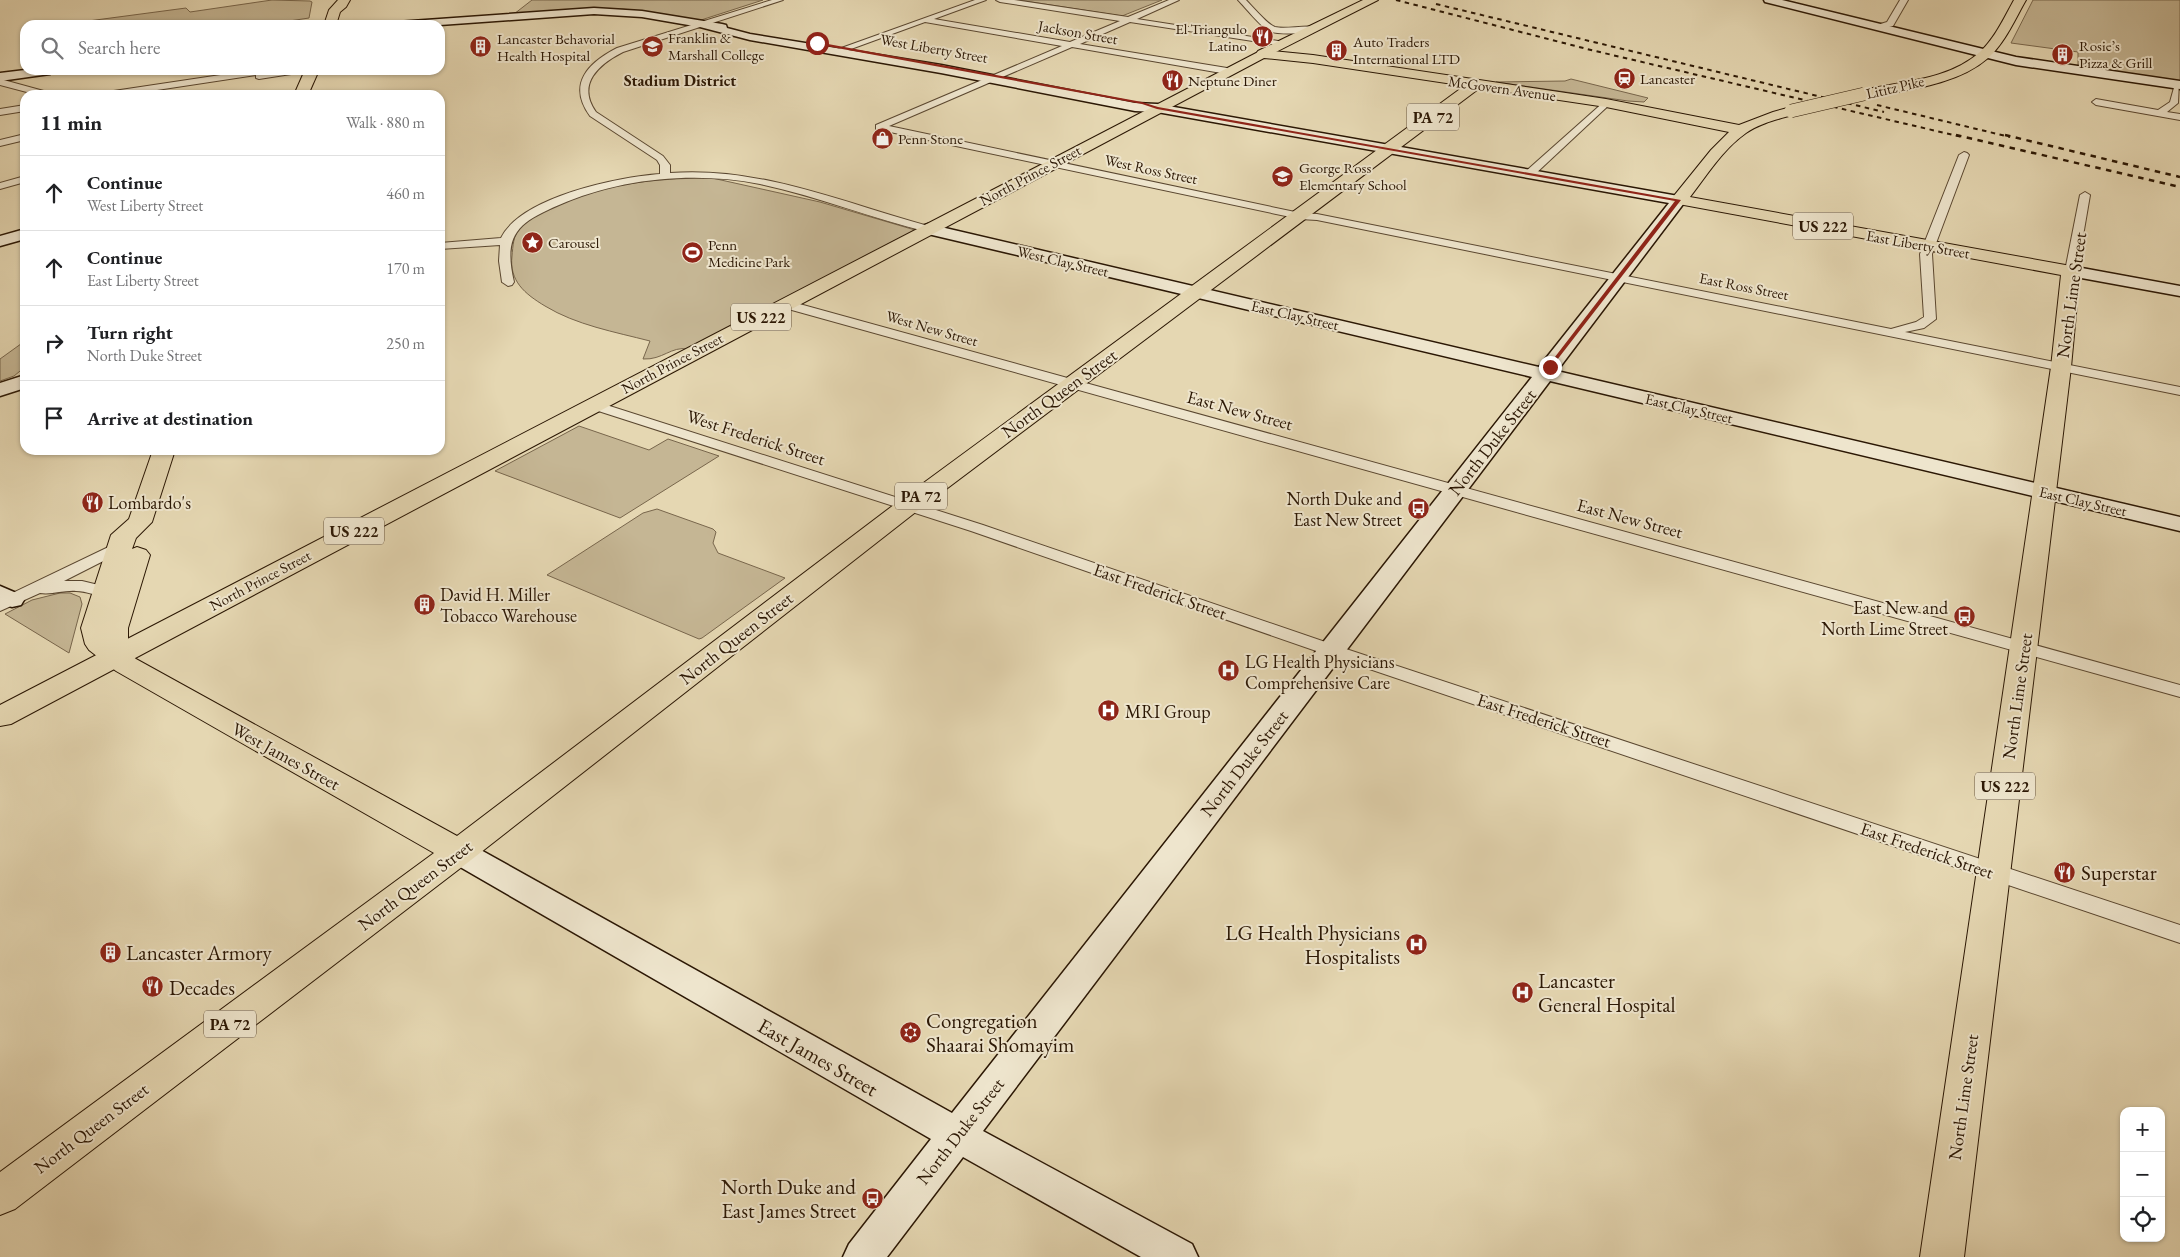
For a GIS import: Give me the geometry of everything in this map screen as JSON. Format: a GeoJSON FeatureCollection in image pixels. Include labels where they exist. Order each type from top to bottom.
{"type":"FeatureCollection","features":[{"type":"Feature","properties":{"kind":"main road"},"geometry":{"type":"LineString","coordinates":[[331,20],[335,5],[342,5],[344,0]]}},
{"type":"Feature","properties":{"kind":"main road","name":"North Prince Street"},"geometry":{"type":"LineString","coordinates":[[0,717],[1227,71],[1372,0]]}},
{"type":"Feature","properties":{"kind":"main road"},"geometry":{"type":"LineString","coordinates":[[1769,0],[1984,54],[2036,64],[2180,84]]}},
{"type":"Feature","properties":{"kind":"main road","name":"Lititz Pike"},"geometry":{"type":"LineString","coordinates":[[1741,130],[1767,118],[1791,111],[1939,77],[1970,66],[1993,44],[2020,0]]}},
{"type":"Feature","properties":{"kind":"main road","name":"West Liberty Street"},"geometry":{"type":"LineString","coordinates":[[445,22],[594,11],[642,14],[702,25],[726,32],[841,49],[1390,149]]}},
{"type":"Feature","properties":{"kind":"main road"},"geometry":{"type":"LineString","coordinates":[[1285,44],[1284,48],[1292,54],[1313,59]]}},
{"type":"Feature","properties":{"kind":"main road","name":"McGovern Avenue"},"geometry":{"type":"LineString","coordinates":[[1262,54],[1313,59],[1606,103],[1741,130]]}},
{"type":"Feature","properties":{"kind":"main road"},"geometry":{"type":"LineString","coordinates":[[0,77],[20,74]]}},
{"type":"Feature","properties":{"kind":"main road"},"geometry":{"type":"LineString","coordinates":[[304,90],[310,75]]}},
{"type":"Feature","properties":{"kind":"main road","name":"North Queen Street"},"geometry":{"type":"LineString","coordinates":[[0,1196],[459,852],[908,506],[1476,84]]}},
{"type":"Feature","properties":{"kind":"main road","name":"North Duke Street"},"geometry":{"type":"LineString","coordinates":[[862,1257],[1679,200],[1724,146],[1741,130]]}},
{"type":"Feature","properties":{"kind":"main road","name":"East Liberty Street"},"geometry":{"type":"LineString","coordinates":[[1390,149],[2180,290]]}},
{"type":"Feature","properties":{"kind":"main road","name":"West Clay Street"},"geometry":{"type":"LineString","coordinates":[[928,229],[1198,292]]}},
{"type":"Feature","properties":{"kind":"main road"},"geometry":{"type":"LineString","coordinates":[[0,241],[20,235]]}},
{"type":"Feature","properties":{"kind":"main road","name":"North Lime Street"},"geometry":{"type":"LineString","coordinates":[[1942,1257],[2061,367],[2071,271]]}},
{"type":"Feature","properties":{"kind":"main road","name":"East Clay Street"},"geometry":{"type":"LineString","coordinates":[[1198,292],[2180,524]]}},
{"type":"Feature","properties":{"kind":"main road"},"geometry":{"type":"LineString","coordinates":[[0,390],[20,383]]}},
{"type":"Feature","properties":{"kind":"main road"},"geometry":{"type":"LineString","coordinates":[[114,658],[114,628],[145,531],[140,522],[162,455]]}},
{"type":"Feature","properties":{"kind":"main road","name":"West James Street"},"geometry":{"type":"LineString","coordinates":[[140,522],[124,535],[95,628],[98,644],[114,658],[459,852]]}},
{"type":"Feature","properties":{"kind":"main road","name":"East James Street"},"geometry":{"type":"LineString","coordinates":[[459,852],[957,1135],[1178,1257]]}},
{"type":"Feature","properties":{"kind":"street"},"geometry":{"type":"LineString","coordinates":[[666,177],[665,165],[660,158],[599,120],[589,110],[582,86],[591,72],[600,64],[641,46],[779,0]]}},
{"type":"Feature","properties":{"kind":"street"},"geometry":{"type":"LineString","coordinates":[[702,25],[790,0]]}},
{"type":"Feature","properties":{"kind":"street"},"geometry":{"type":"LineString","coordinates":[[841,49],[982,0]]}},
{"type":"Feature","properties":{"kind":"street"},"geometry":{"type":"LineString","coordinates":[[1000,0],[1285,44]]}},
{"type":"Feature","properties":{"kind":"street"},"geometry":{"type":"LineString","coordinates":[[993,77],[1175,0]]}},
{"type":"Feature","properties":{"kind":"street"},"geometry":{"type":"LineString","coordinates":[[1242,0],[1271,29],[1291,31],[1315,29]]}},
{"type":"Feature","properties":{"kind":"street"},"geometry":{"type":"LineString","coordinates":[[1880,27],[1890,24],[1904,0]]}},
{"type":"Feature","properties":{"kind":"street","name":"Jackson Street"},"geometry":{"type":"LineString","coordinates":[[924,20],[1227,71]]}},
{"type":"Feature","properties":{"kind":"street"},"geometry":{"type":"LineString","coordinates":[[140,90],[237,75]]}},
{"type":"Feature","properties":{"kind":"street"},"geometry":{"type":"LineString","coordinates":[[205,90],[260,75]]}},
{"type":"Feature","properties":{"kind":"street","name":"West Ross Street"},"geometry":{"type":"LineString","coordinates":[[993,77],[878,126],[1300,216]]}},
{"type":"Feature","properties":{"kind":"street"},"geometry":{"type":"LineString","coordinates":[[0,82],[30,90]]}},
{"type":"Feature","properties":{"kind":"street"},"geometry":{"type":"LineString","coordinates":[[2160,113],[2174,103],[2180,84]]}},
{"type":"Feature","properties":{"kind":"street"},"geometry":{"type":"LineString","coordinates":[[2096,102],[2180,117]]}},
{"type":"Feature","properties":{"kind":"street"},"geometry":{"type":"LineString","coordinates":[[1529,174],[1606,103]]}},
{"type":"Feature","properties":{"kind":"street"},"geometry":{"type":"LineString","coordinates":[[0,112],[20,109]]}},
{"type":"Feature","properties":{"kind":"street"},"geometry":{"type":"LineString","coordinates":[[0,143],[20,138]]}},
{"type":"Feature","properties":{"kind":"street"},"geometry":{"type":"LineString","coordinates":[[1886,331],[1904,329],[1930,319],[1926,254],[1964,155]]}},
{"type":"Feature","properties":{"kind":"street"},"geometry":{"type":"LineString","coordinates":[[508,282],[504,257],[506,241],[516,226],[528,217],[556,202],[596,189],[666,177],[711,175],[749,179],[827,198],[878,216],[928,229]]}},
{"type":"Feature","properties":{"kind":"street"},"geometry":{"type":"LineString","coordinates":[[0,186],[20,180]]}},
{"type":"Feature","properties":{"kind":"street","name":"North Lime Street"},"geometry":{"type":"LineString","coordinates":[[2071,271],[2085,195]]}},
{"type":"Feature","properties":{"kind":"street","name":"East Ross Street"},"geometry":{"type":"LineString","coordinates":[[1300,216],[1326,218],[2180,391]]}},
{"type":"Feature","properties":{"kind":"street"},"geometry":{"type":"LineString","coordinates":[[445,246],[506,241]]}},
{"type":"Feature","properties":{"kind":"street","name":"West New Street"},"geometry":{"type":"LineString","coordinates":[[785,304],[1070,384]]}},
{"type":"Feature","properties":{"kind":"street","name":"East New Street"},"geometry":{"type":"LineString","coordinates":[[1070,384],[2180,691]]}},
{"type":"Feature","properties":{"kind":"street","name":"West Frederick Street"},"geometry":{"type":"LineString","coordinates":[[594,404],[908,506]]}},
{"type":"Feature","properties":{"kind":"street","name":"East Frederick Street"},"geometry":{"type":"LineString","coordinates":[[908,506],[1331,650],[2180,934]]}},
{"type":"Feature","properties":{"kind":"street"},"geometry":{"type":"LineString","coordinates":[[4,600],[121,546]]}},
{"type":"Feature","properties":{"kind":"street"},"geometry":{"type":"LineString","coordinates":[[4,600],[61,586],[82,585],[105,592]]}},
{"type":"Feature","properties":{"kind":"shaded area"},"geometry":{"type":"Polygon","coordinates":[[[272,0],[312,2],[309,18],[296,20],[96,20],[186,8],[190,12],[272,0]]]}},
{"type":"Feature","properties":{"kind":"shaded area"},"geometry":{"type":"Polygon","coordinates":[[[532,0],[763,0],[698,21],[623,9],[577,9],[514,14],[532,0]]]}},
{"type":"Feature","properties":{"kind":"shaded area"},"geometry":{"type":"Polygon","coordinates":[[[1019,0],[1162,0],[1122,16],[1019,0]]]}},
{"type":"Feature","properties":{"kind":"shaded area"},"geometry":{"type":"Polygon","coordinates":[[[2033,0],[2180,0],[2180,81],[2078,68],[2078,52],[2011,43],[2033,0]]]}},
{"type":"Feature","properties":{"kind":"shaded area"},"geometry":{"type":"Polygon","coordinates":[[[1571,79],[1648,98],[1644,102],[1628,101],[1496,82],[1565,81],[1571,79]]]}},
{"type":"Feature","properties":{"kind":"shaded area","name":"Penn Medicine Park"},"geometry":{"type":"Polygon","coordinates":[[[712,178],[820,202],[915,230],[688,349],[677,349],[650,359],[643,359],[650,341],[596,327],[557,313],[531,297],[516,280],[512,265],[513,245],[516,234],[526,221],[548,208],[587,193],[628,184],[670,179],[712,178]]]}},
{"type":"Feature","properties":{"kind":"shaded area"},"geometry":{"type":"Polygon","coordinates":[[[20,345],[20,371],[14,376],[0,381],[0,359],[20,345]]]}},
{"type":"Feature","properties":{"kind":"shaded area"},"geometry":{"type":"Polygon","coordinates":[[[579,426],[649,450],[668,439],[719,456],[620,518],[495,471],[579,426]]]}},
{"type":"Feature","properties":{"kind":"shaded area"},"geometry":{"type":"Polygon","coordinates":[[[657,509],[713,529],[716,532],[713,543],[718,553],[785,578],[699,639],[547,575],[643,513],[657,509]]]}},
{"type":"Feature","properties":{"kind":"shaded area"},"geometry":{"type":"Polygon","coordinates":[[[60,593],[70,593],[80,597],[82,604],[69,653],[5,614],[32,600],[60,593]]]}},
{"type":"Feature","properties":{"kind":"railway"},"geometry":{"type":"LineString","coordinates":[[1396,0],[1591,50],[1962,137]]}},
{"type":"Feature","properties":{"kind":"railway"},"geometry":{"type":"LineString","coordinates":[[1436,4],[1884,112]]}},
{"type":"Feature","properties":{"kind":"railway"},"geometry":{"type":"LineString","coordinates":[[1877,105],[2010,137]]}},
{"type":"Feature","properties":{"kind":"railway"},"geometry":{"type":"LineString","coordinates":[[1956,135],[2180,187]]}},
{"type":"Feature","properties":{"kind":"railway"},"geometry":{"type":"LineString","coordinates":[[2005,135],[2180,177]]}},
{"type":"Feature","properties":{"kind":"place","name":"El Triangulo Latino"},"geometry":{"type":"Point","coordinates":[1263,37]}},
{"type":"Feature","properties":{"kind":"place","name":"Franklin & Marshall College"},"geometry":{"type":"Point","coordinates":[652,46]}},
{"type":"Feature","properties":{"kind":"place","name":"Lancaster Behavorial Health Hospital"},"geometry":{"type":"Point","coordinates":[481,47]}},
{"type":"Feature","properties":{"kind":"place","name":"Auto Traders International LTD"},"geometry":{"type":"Point","coordinates":[1337,50]}},
{"type":"Feature","properties":{"kind":"place","name":"Rosie’s Pizza & Grill"},"geometry":{"type":"Point","coordinates":[2063,54]}},
{"type":"Feature","properties":{"kind":"place","name":"Lancaster"},"geometry":{"type":"Point","coordinates":[1624,78]}},
{"type":"Feature","properties":{"kind":"place","name":"Neptune Diner"},"geometry":{"type":"Point","coordinates":[1172,80]}},
{"type":"Feature","properties":{"kind":"place","name":"Penn Stone"},"geometry":{"type":"Point","coordinates":[882,138]}},
{"type":"Feature","properties":{"kind":"place","name":"George Ross Elementary School"},"geometry":{"type":"Point","coordinates":[1283,176]}},
{"type":"Feature","properties":{"kind":"place","name":"Carousel"},"geometry":{"type":"Point","coordinates":[532,242]}},
{"type":"Feature","properties":{"kind":"place","name":"Penn Medicine Park"},"geometry":{"type":"Point","coordinates":[692,253]}},
{"type":"Feature","properties":{"kind":"place","name":"Lombardo's"},"geometry":{"type":"Point","coordinates":[92,502]}},
{"type":"Feature","properties":{"kind":"place","name":"North Duke and East New Street"},"geometry":{"type":"Point","coordinates":[1418,508]}},
{"type":"Feature","properties":{"kind":"place","name":"David H. Miller Tobacco Warehouse"},"geometry":{"type":"Point","coordinates":[424,604]}},
{"type":"Feature","properties":{"kind":"place","name":"East New and North Lime Street"},"geometry":{"type":"Point","coordinates":[1964,617]}},
{"type":"Feature","properties":{"kind":"place","name":"LG Health Physicians Comprehensive Care"},"geometry":{"type":"Point","coordinates":[1229,671]}},
{"type":"Feature","properties":{"kind":"place","name":"MRI Group"},"geometry":{"type":"Point","coordinates":[1109,711]}},
{"type":"Feature","properties":{"kind":"place","name":"Superstar"},"geometry":{"type":"Point","coordinates":[2065,872]}},
{"type":"Feature","properties":{"kind":"place","name":"LG Health Physicians Hospitalists"},"geometry":{"type":"Point","coordinates":[1416,944]}},
{"type":"Feature","properties":{"kind":"place","name":"Lancaster Armory"},"geometry":{"type":"Point","coordinates":[110,952]}},
{"type":"Feature","properties":{"kind":"place","name":"Decades"},"geometry":{"type":"Point","coordinates":[153,987]}},
{"type":"Feature","properties":{"kind":"place","name":"Lancaster General Hospital"},"geometry":{"type":"Point","coordinates":[1522,992]}},
{"type":"Feature","properties":{"kind":"place","name":"Congregation Shaarai Shomayim"},"geometry":{"type":"Point","coordinates":[910,1032]}},
{"type":"Feature","properties":{"kind":"place","name":"North Duke and East James Street"},"geometry":{"type":"Point","coordinates":[872,1198]}},
{"type":"Feature","properties":{"kind":"district","name":"Stadium District"},"geometry":{"type":"Point","coordinates":[680,80]}},
{"type":"Feature","properties":{"kind":"route"},"geometry":{"type":"LineString","coordinates":[[817,43],[1142,103],[1157,108],[1679,200],[1550,367]]}}]}
